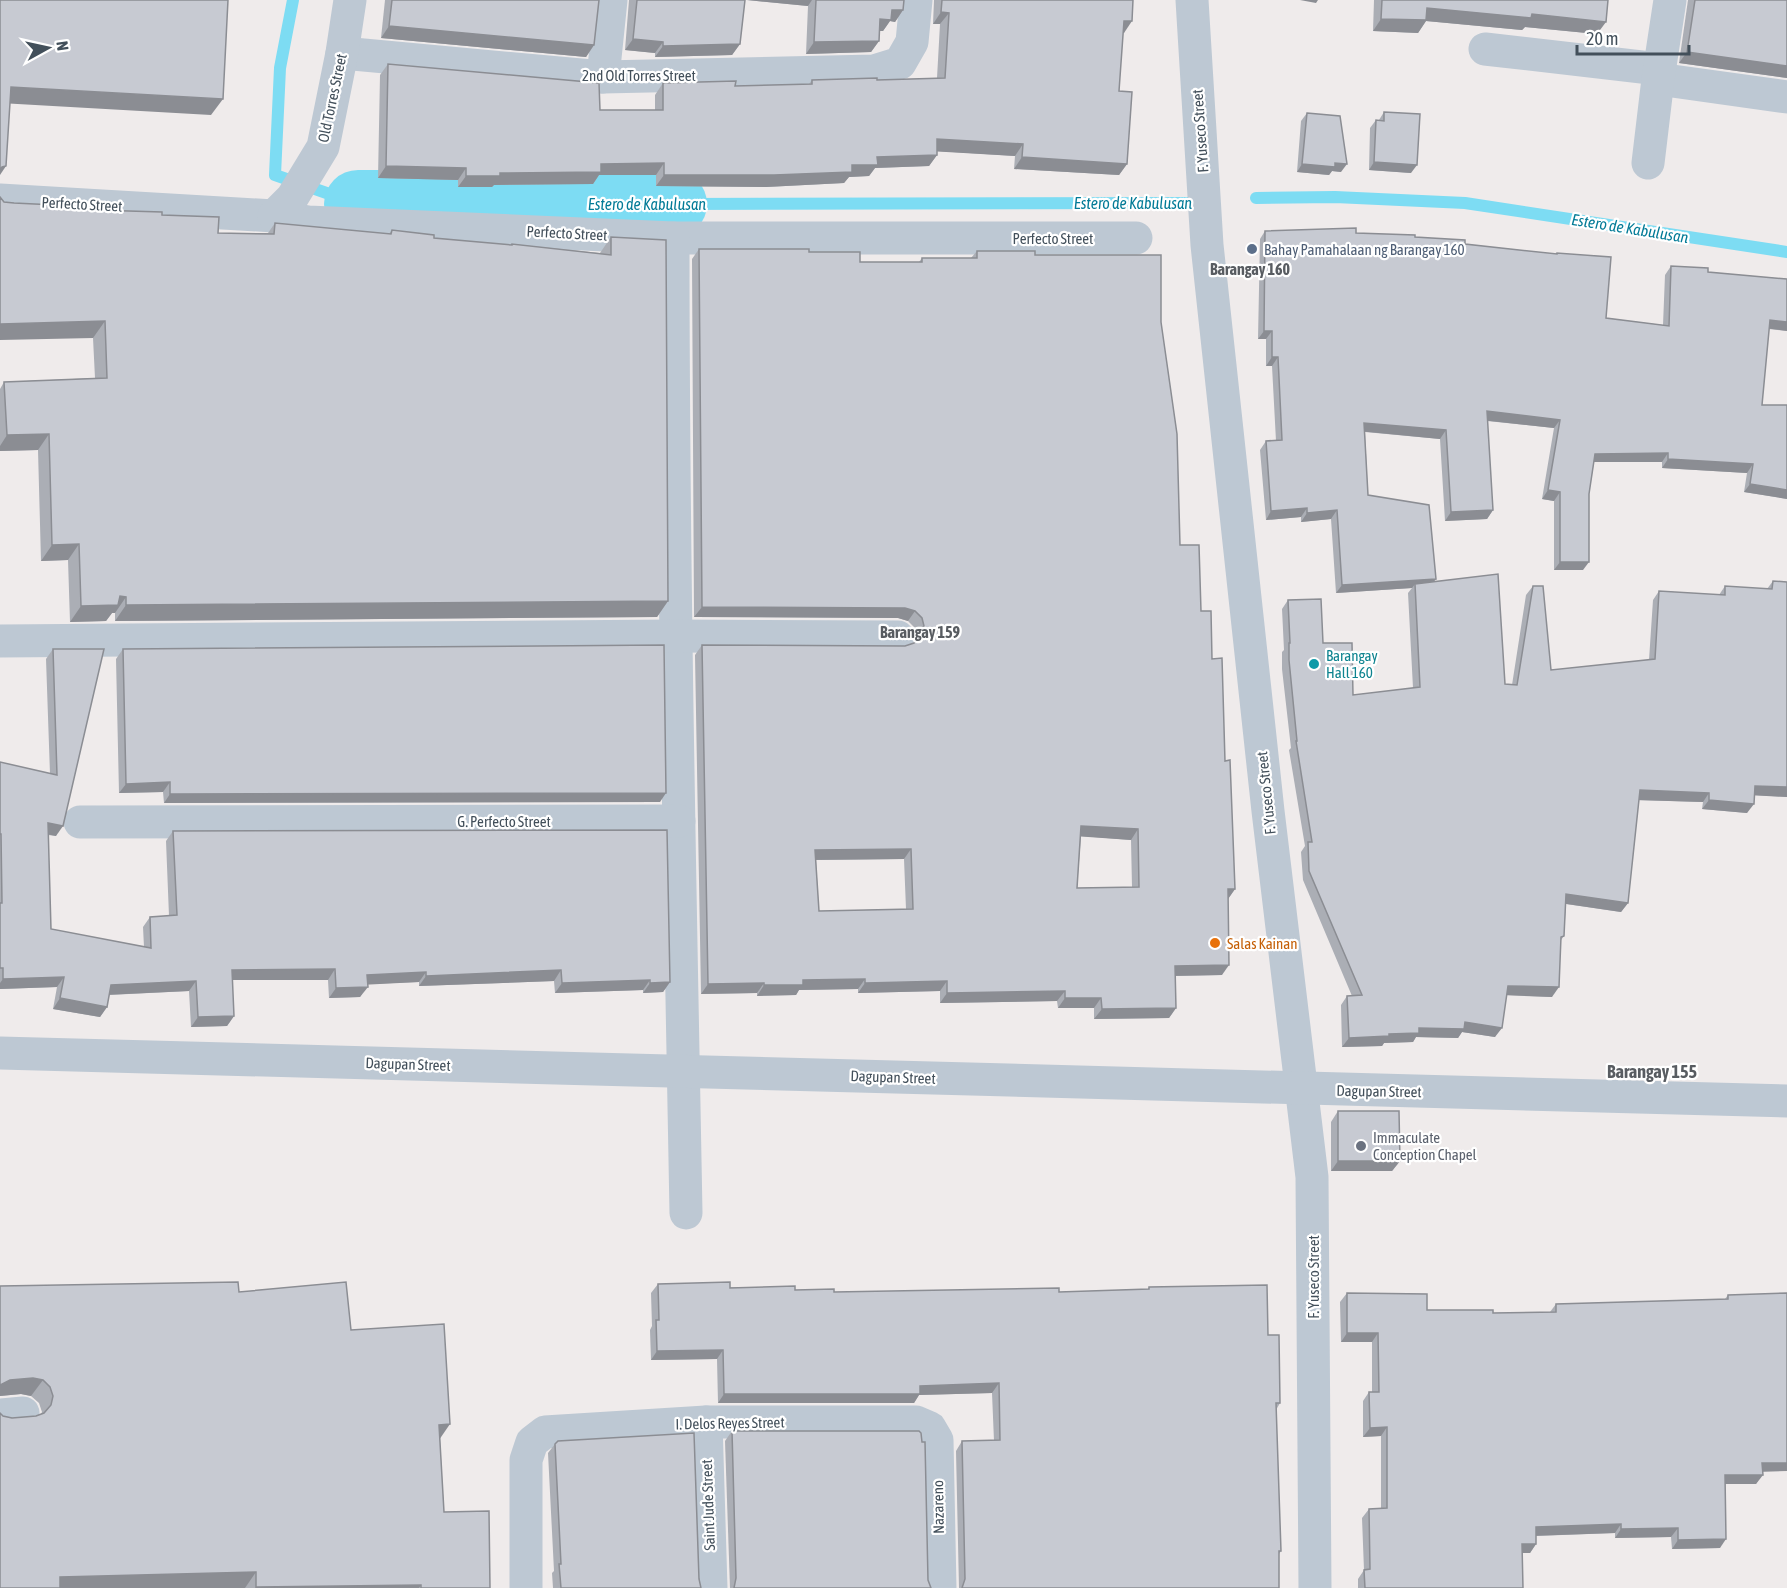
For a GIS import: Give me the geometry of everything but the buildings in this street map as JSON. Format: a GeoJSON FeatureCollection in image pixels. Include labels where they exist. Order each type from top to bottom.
{"type":"FeatureCollection","features":[{"type":"Feature","properties":{"kind":"street","name":"Old Torres Street"},"geometry":{"type":"LineString","coordinates":[[283,207],[323,147],[350,0]]}},
{"type":"Feature","properties":{"kind":"street"},"geometry":{"type":"LineString","coordinates":[[603,77],[611,0]]}},
{"type":"Feature","properties":{"kind":"street","name":"2nd Old Torres Street"},"geometry":{"type":"LineString","coordinates":[[342,53],[603,77],[874,71],[900,63],[912,42],[916,0]]}},
{"type":"Feature","properties":{"kind":"street","name":"F. Yuseco Street"},"geometry":{"type":"LineString","coordinates":[[1192,0],[1207,245],[1268,811],[1312,1177],[1315,1588]]}},
{"type":"Feature","properties":{"kind":"street"},"geometry":{"type":"LineString","coordinates":[[1648,163],[1671,0]]}},
{"type":"Feature","properties":{"kind":"street"},"geometry":{"type":"LineString","coordinates":[[1485,49],[1659,74],[1787,97]]}},
{"type":"Feature","properties":{"kind":"street","name":"Perfecto Street"},"geometry":{"type":"LineString","coordinates":[[0,200],[283,207],[308,222],[673,238],[1136,238]]}},
{"type":"Feature","properties":{"kind":"street"},"geometry":{"type":"LineString","coordinates":[[673,238],[675,636],[686,1213]]}},
{"type":"Feature","properties":{"kind":"street"},"geometry":{"type":"LineString","coordinates":[[0,640],[898,637]]}},
{"type":"Feature","properties":{"kind":"street","name":"G. Perfecto Street"},"geometry":{"type":"LineString","coordinates":[[80,822],[679,821]]}},
{"type":"Feature","properties":{"kind":"street","name":"Dagupan Street"},"geometry":{"type":"LineString","coordinates":[[0,1053],[1787,1101]]}},
{"type":"Feature","properties":{"kind":"street","name":"I. Delos Reyes Street"},"geometry":{"type":"LineString","coordinates":[[526,1588],[526,1460],[532,1442],[545,1432],[706,1422],[916,1422],[930,1428]]}},
{"type":"Feature","properties":{"kind":"street","name":"Saint Jude Street"},"geometry":{"type":"LineString","coordinates":[[706,1422],[711,1588]]}},
{"type":"Feature","properties":{"kind":"street","name":"Nazareno"},"geometry":{"type":"LineString","coordinates":[[930,1428],[937,1440],[940,1588]]}},
{"type":"Feature","properties":{"kind":"waterway","name":"Estero de Kabulusan"},"geometry":{"type":"LineString","coordinates":[[293,0],[280,68],[275,175],[358,204]]}},
{"type":"Feature","properties":{"kind":"waterway","name":"Estero de Kabulusan"},"geometry":{"type":"LineString","coordinates":[[1256,198],[1335,197],[1465,203],[1787,252]]}},
{"type":"Feature","properties":{"kind":"waterway","name":"Estero de Kabulusan"},"geometry":{"type":"LineString","coordinates":[[673,204],[1201,203]]}},
{"type":"Feature","properties":{"kind":"waterway","name":"Estero de Kabulusan"},"geometry":{"type":"LineString","coordinates":[[358,204],[673,204]]}},
{"type":"Feature","properties":{"kind":"place","name":"Bahay Pamahalaan ng Barangay 160"},"geometry":{"type":"Point","coordinates":[1252,249]}},
{"type":"Feature","properties":{"kind":"place","name":"Barangay Hall 160"},"geometry":{"type":"Point","coordinates":[1314,664]}},
{"type":"Feature","properties":{"kind":"place","name":"Salas Kainan"},"geometry":{"type":"Point","coordinates":[1215,943]}},
{"type":"Feature","properties":{"kind":"place","name":"Immaculate Conception Chapel"},"geometry":{"type":"Point","coordinates":[1361,1146]}},
{"type":"Feature","properties":{"kind":"district","name":"Barangay 160"},"geometry":{"type":"Point","coordinates":[1250,269]}},
{"type":"Feature","properties":{"kind":"district","name":"Barangay 159"},"geometry":{"type":"Point","coordinates":[920,632]}},
{"type":"Feature","properties":{"kind":"district","name":"Barangay 155"},"geometry":{"type":"Point","coordinates":[1652,1071]}}]}
